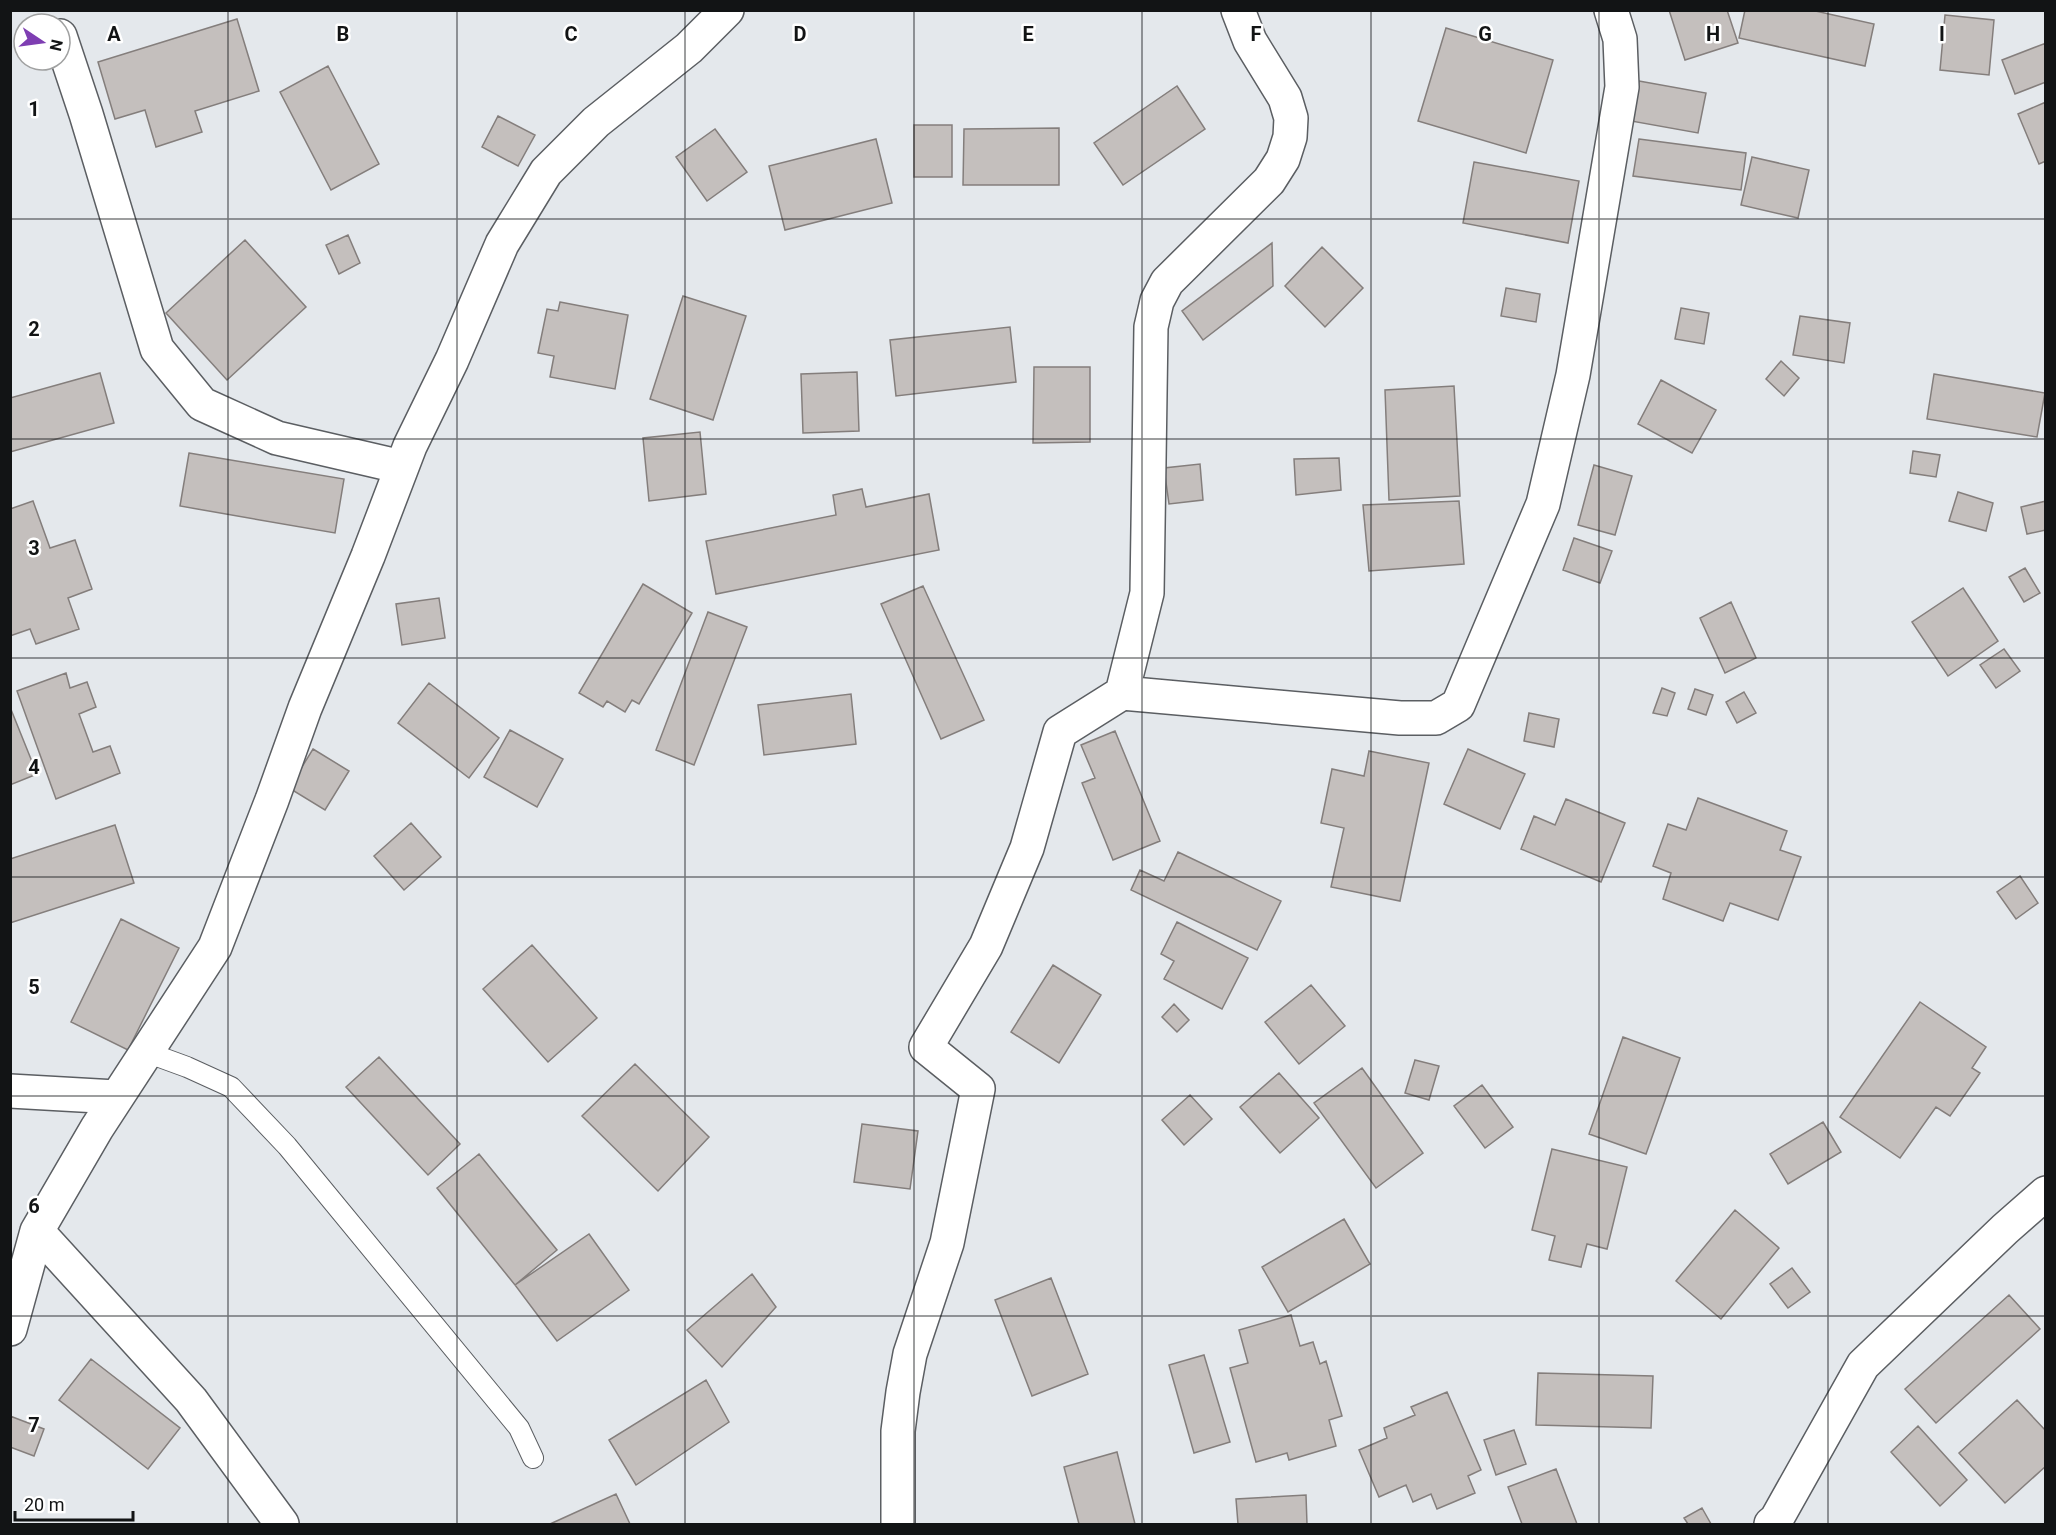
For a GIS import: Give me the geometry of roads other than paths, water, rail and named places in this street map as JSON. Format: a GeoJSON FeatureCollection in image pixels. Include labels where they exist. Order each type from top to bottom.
{"type":"FeatureCollection","features":[{"type":"Feature","properties":{"kind":"street"},"geometry":{"type":"LineString","coordinates":[[10,1329],[37,1231],[116,1097],[215,947],[305,708],[369,556],[410,446],[452,360],[502,244],[546,172],[596,122],[689,48],[727,10]]}},
{"type":"Feature","properties":{"kind":"street"},"geometry":{"type":"LineString","coordinates":[[1122,693],[1147,593],[1151,327],[1157,301],[1167,282],[1269,181],[1283,159],[1290,137],[1291,118],[1285,98],[1250,41],[1238,10]]}},
{"type":"Feature","properties":{"kind":"street"},"geometry":{"type":"LineString","coordinates":[[898,1524],[898,1431],[910,1353],[947,1243],[978,1089],[926,1047],[987,946],[1027,848],[1060,732],[1122,693],[1400,718],[1436,718],[1458,705],[1543,504],[1573,375],[1622,87],[1620,39],[1611,10]]}},
{"type":"Feature","properties":{"kind":"street"},"geometry":{"type":"LineString","coordinates":[[72,72],[157,349],[202,404],[277,438],[402,467]]}},
{"type":"Feature","properties":{"kind":"street"},"geometry":{"type":"LineString","coordinates":[[10,1091],[116,1097]]}},
{"type":"Feature","properties":{"kind":"street"},"geometry":{"type":"LineString","coordinates":[[1771,1524],[1776,1520],[1863,1365],[2005,1229],[2046,1193]]}},
{"type":"Feature","properties":{"kind":"street"},"geometry":{"type":"LineString","coordinates":[[37,1231],[191,1400],[282,1524]]}},
{"type":"Feature","properties":{"kind":"lane"},"geometry":{"type":"LineString","coordinates":[[146,1052],[231,1087],[239,1095],[287,1146],[519,1428],[533,1458]]}}]}
